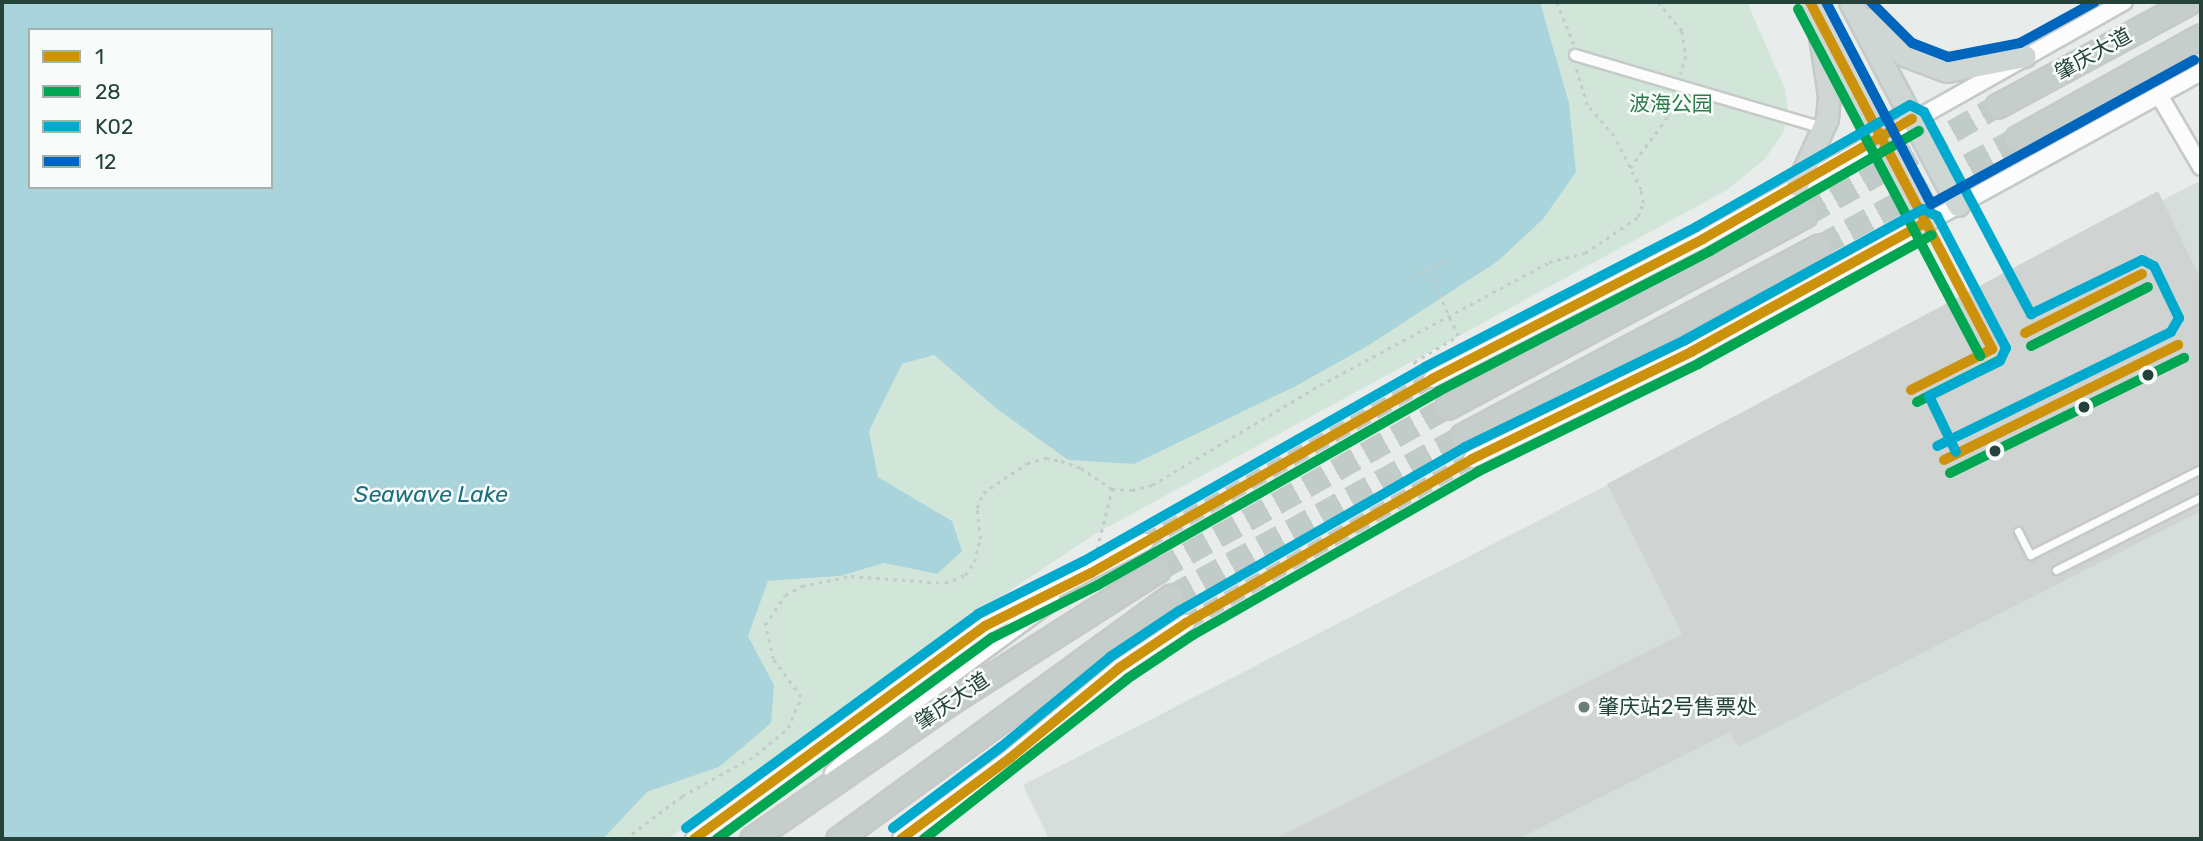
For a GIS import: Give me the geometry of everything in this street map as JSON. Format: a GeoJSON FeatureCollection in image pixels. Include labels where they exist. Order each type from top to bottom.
{"type":"FeatureCollection","features":[{"type":"Feature","properties":{"kind":"highway","name":"肇庆大道"},"geometry":{"type":"LineString","coordinates":[[1997,106],[2189,2]]}},
{"type":"Feature","properties":{"kind":"highway","name":"肇庆大道"},"geometry":{"type":"LineString","coordinates":[[2017,138],[2201,36]]}},
{"type":"Feature","properties":{"kind":"highway"},"geometry":{"type":"LineString","coordinates":[[1447,407],[1805,215]]}},
{"type":"Feature","properties":{"kind":"highway"},"geometry":{"type":"LineString","coordinates":[[1462,436],[1819,246]]}},
{"type":"Feature","properties":{"kind":"highway","name":"肇庆大道"},"geometry":{"type":"LineString","coordinates":[[752,839],[804,801],[1059,630],[1158,570]]}},
{"type":"Feature","properties":{"kind":"highway","name":"肇庆大道"},"geometry":{"type":"LineString","coordinates":[[838,839],[1171,596]]}},
{"type":"Feature","properties":{"kind":"main road"},"geometry":{"type":"LineString","coordinates":[[1813,8],[1839,2]]}},
{"type":"Feature","properties":{"kind":"main road"},"geometry":{"type":"LineString","coordinates":[[1851,2],[1904,55],[1926,65],[1947,71],[2025,56]]}},
{"type":"Feature","properties":{"kind":"main road"},"geometry":{"type":"LineString","coordinates":[[1851,2],[1958,205]]}},
{"type":"Feature","properties":{"kind":"main road"},"geometry":{"type":"LineString","coordinates":[[1797,185],[1824,128],[1829,96],[1813,8]]}},
{"type":"Feature","properties":{"kind":"main road"},"geometry":{"type":"LineString","coordinates":[[1813,8],[1925,223]]}},
{"type":"Feature","properties":{"kind":"street"},"geometry":{"type":"LineString","coordinates":[[1427,376],[1797,185],[2124,2]]}},
{"type":"Feature","properties":{"kind":"street"},"geometry":{"type":"LineString","coordinates":[[1575,55],[1824,128]]}},
{"type":"Feature","properties":{"kind":"street"},"geometry":{"type":"LineString","coordinates":[[1472,459],[1691,352],[2201,72]]}},
{"type":"Feature","properties":{"kind":"street"},"geometry":{"type":"LineString","coordinates":[[2159,95],[2201,167]]}},
{"type":"Feature","properties":{"kind":"street"},"geometry":{"type":"LineString","coordinates":[[694,839],[985,626],[1091,573],[1145,542]]}},
{"type":"Feature","properties":{"kind":"street"},"geometry":{"type":"LineString","coordinates":[[804,801],[886,723],[1091,573]]}},
{"type":"Feature","properties":{"kind":"street"},"geometry":{"type":"LineString","coordinates":[[901,839],[1010,758],[1119,667],[1186,623]]}},
{"type":"Feature","properties":{"kind":"street"},"geometry":{"type":"LineString","coordinates":[[848,839],[868,817]]}},
{"type":"Feature","properties":{"kind":"lane"},"geometry":{"type":"LineString","coordinates":[[2018,531],[2030,555],[2201,469]]}},
{"type":"Feature","properties":{"kind":"lane"},"geometry":{"type":"LineString","coordinates":[[2056,570],[2201,497]]}},
{"type":"Feature","properties":{"kind":"path"},"geometry":{"type":"LineString","coordinates":[[625,839],[682,796],[757,755],[788,728],[801,697],[772,659],[765,625],[785,595],[802,586],[851,576],[945,583],[965,575],[974,562],[980,539],[978,508],[984,493],[1027,463],[1046,458],[1060,461],[1081,468],[1112,489],[1132,490],[1152,485],[1320,385],[1450,318],[1549,262],[1585,253],[1638,217],[1641,190],[1614,136],[1587,105],[1575,55],[1557,2]]}},
{"type":"Feature","properties":{"kind":"path"},"geometry":{"type":"LineString","coordinates":[[1411,278],[1444,261]]}},
{"type":"Feature","properties":{"kind":"path"},"geometry":{"type":"LineString","coordinates":[[1427,269],[1458,336],[1414,362],[1427,376]]}},
{"type":"Feature","properties":{"kind":"path"},"geometry":{"type":"LineString","coordinates":[[1091,573],[1112,489]]}},
{"type":"Feature","properties":{"kind":"shaded area"},"geometry":{"type":"Polygon","coordinates":[[[2200,181],[2201,839],[1049,839],[1023,785],[2200,181]]]}},
{"type":"Feature","properties":{"kind":"green space","name":"波海公园"},"geometry":{"type":"Polygon","coordinates":[[[1540,2],[1747,2],[1785,89],[1788,111],[1783,133],[1765,159],[1727,190],[1095,534],[933,642],[668,839],[603,839],[647,792],[719,767],[774,685],[748,636],[768,581],[840,576],[884,563],[937,574],[952,521],[878,477],[869,431],[902,364],[934,355],[997,409],[1068,460],[1134,464],[1294,387],[1569,103],[1540,2]]]}},
{"type":"Feature","properties":{"kind":"water","name":"Seawave Lake"},"geometry":{"type":"Polygon","coordinates":[[[2,2],[1540,2],[1569,103],[1576,172],[1543,219],[1498,261],[1369,345],[1294,387],[1134,464],[1068,460],[997,409],[934,355],[902,364],[869,431],[878,477],[952,521],[962,551],[937,574],[884,563],[840,576],[768,581],[748,636],[774,685],[771,723],[719,767],[647,792],[603,839],[2,839],[2,2]]]}},
{"type":"Feature","properties":{"kind":"building"},"geometry":{"type":"Polygon","coordinates":[[[2158,191],[2201,280],[2201,463],[2033,547],[2022,526],[2015,526],[2012,531],[2025,558],[2032,561],[2201,476],[2201,491],[2053,565],[2050,572],[2056,576],[2201,504],[2201,511],[1738,747],[1730,732],[1518,839],[1275,839],[1682,634],[1607,484],[2158,191]]]}},
{"type":"Feature","properties":{"kind":"tunnel"},"geometry":{"type":"LineString","coordinates":[[1805,215],[1997,106]]}},
{"type":"Feature","properties":{"kind":"tunnel"},"geometry":{"type":"LineString","coordinates":[[1819,246],[2017,138]]}},
{"type":"Feature","properties":{"kind":"tunnel"},"geometry":{"type":"LineString","coordinates":[[1145,542],[1432,379]]}},
{"type":"Feature","properties":{"kind":"tunnel"},"geometry":{"type":"LineString","coordinates":[[1158,570],[1447,407]]}},
{"type":"Feature","properties":{"kind":"tunnel"},"geometry":{"type":"LineString","coordinates":[[1171,596],[1462,436]]}},
{"type":"Feature","properties":{"kind":"tunnel"},"geometry":{"type":"LineString","coordinates":[[1186,623],[1472,459]]}},
{"type":"Feature","properties":{"kind":"transit line","name":"1"},"geometry":{"type":"LineString","coordinates":[[1810,2],[1992,349]]}},
{"type":"Feature","properties":{"kind":"transit line","name":"12"},"geometry":{"type":"LineString","coordinates":[[1826,2],[1931,204],[2194,60]]}},
{"type":"Feature","properties":{"kind":"transit line","name":"12"},"geometry":{"type":"LineString","coordinates":[[1871,2],[1912,43],[1948,57],[2020,43],[2095,2]]}},
{"type":"Feature","properties":{"kind":"transit line","name":"28"},"geometry":{"type":"LineString","coordinates":[[1798,9],[1980,356]]}},
{"type":"Feature","properties":{"kind":"transit line","name":"K02"},"geometry":{"type":"LineString","coordinates":[[686,828],[978,614],[1084,561],[1425,367],[1696,227],[1910,105],[1924,112],[2031,314],[2142,260],[2154,266],[2179,318],[2171,332],[1937,446]]}},
{"type":"Feature","properties":{"kind":"transit line","name":"1"},"geometry":{"type":"LineString","coordinates":[[694,839],[985,626],[1091,573],[1432,379],[1703,239],[1912,119]]}},
{"type":"Feature","properties":{"kind":"transit line","name":"28"},"geometry":{"type":"LineString","coordinates":[[717,839],[992,638],[1098,585],[1439,391],[1710,251],[1919,131]]}},
{"type":"Feature","properties":{"kind":"transit line","name":"K02"},"geometry":{"type":"LineString","coordinates":[[893,828],[1001,747],[1110,657],[1179,611],[1465,447],[1685,340],[1923,209],[1937,216],[2006,348],[2000,361],[1929,396],[1956,452]]}},
{"type":"Feature","properties":{"kind":"transit line","name":"1"},"geometry":{"type":"LineString","coordinates":[[901,839],[1010,758],[1119,668],[1186,623],[1472,459],[1691,352],[1925,223]]}},
{"type":"Feature","properties":{"kind":"transit line","name":"28"},"geometry":{"type":"LineString","coordinates":[[924,839],[1127,679],[1193,635],[1479,471],[1698,364],[1932,235]]}},
{"type":"Feature","properties":{"kind":"transit line","name":"1"},"geometry":{"type":"LineString","coordinates":[[2025,333],[2142,274]]}},
{"type":"Feature","properties":{"kind":"transit line","name":"28"},"geometry":{"type":"LineString","coordinates":[[2031,346],[2148,287]]}},
{"type":"Feature","properties":{"kind":"transit line","name":"1"},"geometry":{"type":"LineString","coordinates":[[1944,460],[2178,345]]}},
{"type":"Feature","properties":{"kind":"transit line","name":"1"},"geometry":{"type":"LineString","coordinates":[[1911,390],[1992,349]]}},
{"type":"Feature","properties":{"kind":"transit line","name":"28"},"geometry":{"type":"LineString","coordinates":[[1950,473],[2184,358]]}},
{"type":"Feature","properties":{"kind":"transit line","name":"28"},"geometry":{"type":"LineString","coordinates":[[1917,402],[1998,361]]}},
{"type":"Feature","properties":{"kind":"place","name":"肇庆站2号售票处"},"geometry":{"type":"Point","coordinates":[1584,707]}}]}
